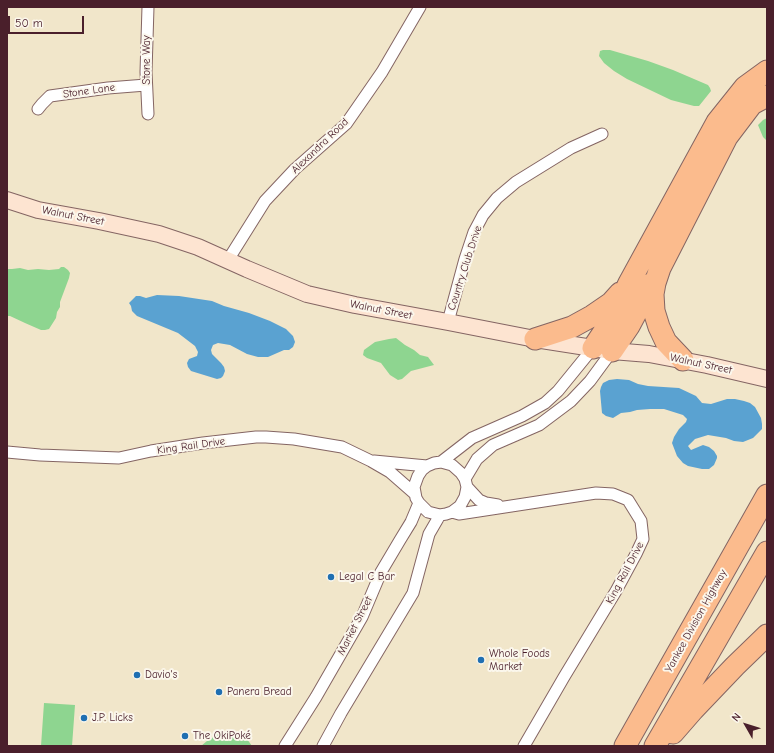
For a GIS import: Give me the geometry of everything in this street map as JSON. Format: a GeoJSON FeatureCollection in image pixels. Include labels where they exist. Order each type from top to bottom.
{"type":"FeatureCollection","features":[{"type":"Feature","properties":{"kind":"highway"},"geometry":{"type":"LineString","coordinates":[[602,350],[611,321],[629,283],[717,122],[745,87],[767,71]]}},
{"type":"Feature","properties":{"kind":"highway"},"geometry":{"type":"LineString","coordinates":[[602,350],[629,326],[727,137],[752,104],[767,96]]}},
{"type":"Feature","properties":{"kind":"highway"},"geometry":{"type":"LineString","coordinates":[[660,268],[652,294],[654,311],[658,327],[666,342],[683,360]]}},
{"type":"Feature","properties":{"kind":"highway"},"geometry":{"type":"LineString","coordinates":[[535,339],[572,327],[592,316],[611,303],[629,283]]}},
{"type":"Feature","properties":{"kind":"highway","name":"Yankee Division Highway"},"geometry":{"type":"LineString","coordinates":[[625,746],[767,495]]}},
{"type":"Feature","properties":{"kind":"highway"},"geometry":{"type":"LineString","coordinates":[[655,746],[767,552]]}},
{"type":"Feature","properties":{"kind":"highway"},"geometry":{"type":"LineString","coordinates":[[662,746],[693,710],[735,666],[767,636]]}},
{"type":"Feature","properties":{"kind":"main road","name":"Walnut Street"},"geometry":{"type":"LineString","coordinates":[[7,200],[38,210],[159,234],[198,246],[307,294],[355,306],[535,339],[602,350],[649,354],[683,360],[767,379]]}},
{"type":"Feature","properties":{"kind":"street","name":"Stone Way"},"geometry":{"type":"LineString","coordinates":[[148,7],[146,85],[148,114]]}},
{"type":"Feature","properties":{"kind":"street","name":"Alexandra Road"},"geometry":{"type":"LineString","coordinates":[[228,260],[265,201],[295,169],[346,124],[382,72],[420,7]]}},
{"type":"Feature","properties":{"kind":"street","name":"Stone Lane"},"geometry":{"type":"LineString","coordinates":[[38,110],[50,96],[108,88],[146,85]]}},
{"type":"Feature","properties":{"kind":"street","name":"Country Club Drive"},"geometry":{"type":"LineString","coordinates":[[448,322],[474,232],[483,215],[496,198],[516,182],[571,148],[602,134]]}},
{"type":"Feature","properties":{"kind":"street"},"geometry":{"type":"LineString","coordinates":[[441,462],[472,438],[522,416],[545,403],[602,350]]}},
{"type":"Feature","properties":{"kind":"street"},"geometry":{"type":"LineString","coordinates":[[466,483],[462,473],[452,465],[441,462],[434,463],[422,470],[415,481],[414,492],[419,503],[428,512],[440,515],[446,514],[452,512],[460,506],[465,497],[466,483],[477,459],[493,445],[539,425],[571,401],[590,381],[602,350]]}},
{"type":"Feature","properties":{"kind":"street","name":"King Rail Drive"},"geometry":{"type":"LineString","coordinates":[[7,452],[40,456],[119,458],[203,443],[266,436],[342,447],[390,472],[414,492]]}},
{"type":"Feature","properties":{"kind":"street","name":"King Rail Drive"},"geometry":{"type":"LineString","coordinates":[[371,461],[427,466]]}},
{"type":"Feature","properties":{"kind":"street","name":"King Rail Drive"},"geometry":{"type":"LineString","coordinates":[[466,483],[479,500],[486,503],[512,506]]}},
{"type":"Feature","properties":{"kind":"street","name":"King Rail Drive"},"geometry":{"type":"LineString","coordinates":[[452,512],[459,514],[596,493],[613,494],[628,500],[641,521],[643,538],[636,554],[616,591],[524,746]]}},
{"type":"Feature","properties":{"kind":"street","name":"Market Street"},"geometry":{"type":"LineString","coordinates":[[285,746],[316,697],[362,617],[381,572],[411,522],[419,503]]}},
{"type":"Feature","properties":{"kind":"street"},"geometry":{"type":"LineString","coordinates":[[323,746],[413,593],[429,534],[440,515]]}},
{"type":"Feature","properties":{"kind":"green space"},"geometry":{"type":"Polygon","coordinates":[[[610,50],[673,70],[708,85],[711,91],[699,106],[671,100],[627,79],[614,71],[604,63],[599,56],[600,51],[610,50]]]}},
{"type":"Feature","properties":{"kind":"green space"},"geometry":{"type":"Polygon","coordinates":[[[767,118],[767,141],[763,137],[758,125],[767,118]]]}},
{"type":"Feature","properties":{"kind":"green space"},"geometry":{"type":"Polygon","coordinates":[[[64,267],[70,273],[56,318],[49,329],[41,330],[7,316],[7,269],[20,268],[28,270],[49,270],[59,269],[64,267]]]}},
{"type":"Feature","properties":{"kind":"green space"},"geometry":{"type":"Polygon","coordinates":[[[396,338],[420,355],[428,357],[434,365],[411,371],[402,379],[398,380],[390,375],[381,363],[363,355],[364,350],[375,342],[396,338]]]}},
{"type":"Feature","properties":{"kind":"green space"},"geometry":{"type":"Polygon","coordinates":[[[44,703],[75,705],[72,746],[41,746],[44,703]]]}},
{"type":"Feature","properties":{"kind":"green space"},"geometry":{"type":"Polygon","coordinates":[[[218,734],[235,735],[247,739],[252,746],[201,746],[218,734]]]}},
{"type":"Feature","properties":{"kind":"water"},"geometry":{"type":"Polygon","coordinates":[[[157,295],[179,296],[212,301],[249,313],[286,329],[293,336],[295,342],[293,347],[289,350],[284,350],[268,357],[258,357],[247,354],[230,345],[218,343],[213,345],[211,350],[212,354],[224,367],[225,371],[223,376],[217,379],[191,371],[187,363],[189,359],[197,356],[198,352],[195,346],[178,333],[137,316],[132,311],[129,303],[136,296],[146,298],[157,295]]]}},
{"type":"Feature","properties":{"kind":"water"},"geometry":{"type":"Polygon","coordinates":[[[609,380],[629,380],[648,386],[679,388],[696,396],[702,403],[711,404],[727,399],[735,399],[750,403],[755,407],[761,418],[762,429],[753,438],[743,442],[708,435],[695,439],[688,446],[691,450],[703,445],[714,451],[717,458],[714,465],[709,469],[688,466],[677,456],[672,443],[679,429],[686,422],[687,419],[683,415],[664,409],[637,410],[621,413],[613,418],[602,413],[601,387],[603,383],[609,380]]]}},
{"type":"Feature","properties":{"kind":"place","name":"Legal C Bar"},"geometry":{"type":"Point","coordinates":[331,577]}},
{"type":"Feature","properties":{"kind":"place","name":"Whole Foods Market"},"geometry":{"type":"Point","coordinates":[481,660]}},
{"type":"Feature","properties":{"kind":"place","name":"Davio's"},"geometry":{"type":"Point","coordinates":[137,675]}},
{"type":"Feature","properties":{"kind":"place","name":"Panera Bread"},"geometry":{"type":"Point","coordinates":[219,692]}},
{"type":"Feature","properties":{"kind":"place","name":"J.P. Licks"},"geometry":{"type":"Point","coordinates":[84,718]}},
{"type":"Feature","properties":{"kind":"place","name":"The OkiPoké"},"geometry":{"type":"Point","coordinates":[185,736]}}]}
